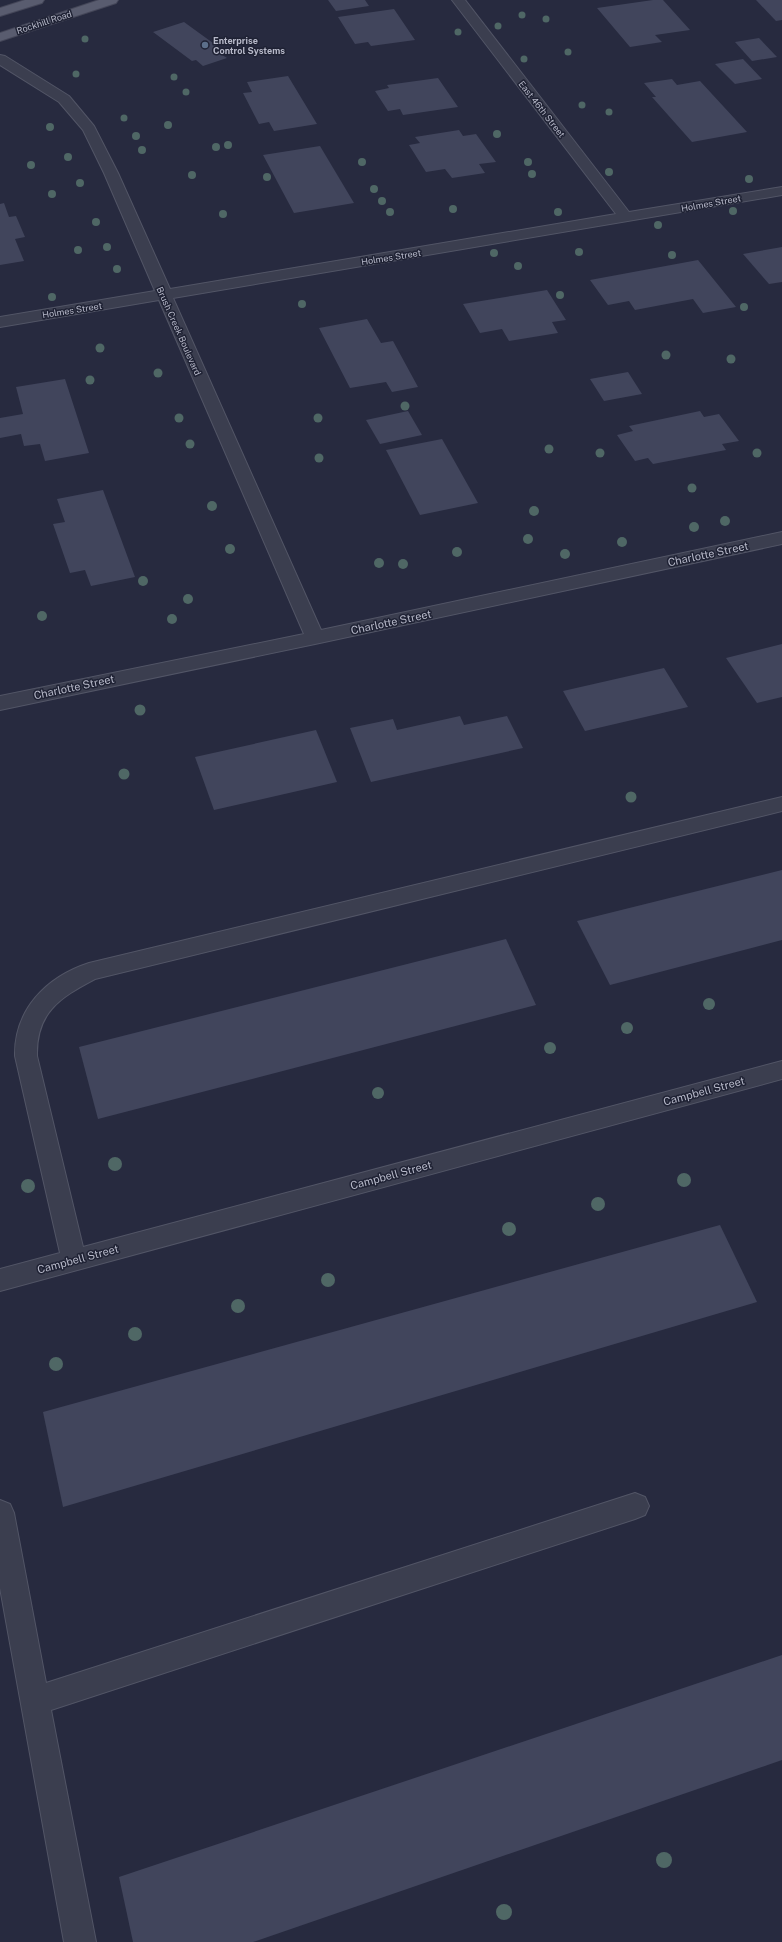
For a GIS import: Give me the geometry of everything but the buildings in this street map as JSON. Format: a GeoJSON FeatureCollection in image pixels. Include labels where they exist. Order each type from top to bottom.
{"type":"FeatureCollection","features":[{"type":"Feature","properties":{"kind":"main road"},"geometry":{"type":"LineString","coordinates":[[0,12],[38,0]]}},
{"type":"Feature","properties":{"kind":"main road","name":"Rockhill Road"},"geometry":{"type":"LineString","coordinates":[[0,37],[112,0]]}},
{"type":"Feature","properties":{"kind":"street"},"geometry":{"type":"LineString","coordinates":[[458,1],[473,0]]}},
{"type":"Feature","properties":{"kind":"street","name":"East 46th Street"},"geometry":{"type":"LineString","coordinates":[[458,1],[626,218]]}},
{"type":"Feature","properties":{"kind":"street","name":"Brush Creek Boulevard"},"geometry":{"type":"LineString","coordinates":[[0,59],[64,99],[89,129],[111,173],[315,638]]}},
{"type":"Feature","properties":{"kind":"street","name":"Holmes Street"},"geometry":{"type":"LineString","coordinates":[[0,322],[164,296],[782,191]]}},
{"type":"Feature","properties":{"kind":"street","name":"Charlotte Street"},"geometry":{"type":"LineString","coordinates":[[0,703],[315,638],[782,538]]}},
{"type":"Feature","properties":{"kind":"street"},"geometry":{"type":"LineString","coordinates":[[74,1260],[26,1056],[27,1033],[38,1009],[64,985],[89,972],[782,804]]}},
{"type":"Feature","properties":{"kind":"street","name":"Campbell Street"},"geometry":{"type":"LineString","coordinates":[[0,1280],[782,1070]]}},
{"type":"Feature","properties":{"kind":"street"},"geometry":{"type":"LineString","coordinates":[[36,1701],[635,1506]]}},
{"type":"Feature","properties":{"kind":"street"},"geometry":{"type":"LineString","coordinates":[[0,1513],[80,1942]]}},
{"type":"Feature","properties":{"kind":"place","name":"Enterprise Control Systems"},"geometry":{"type":"Point","coordinates":[205,45]}}]}
